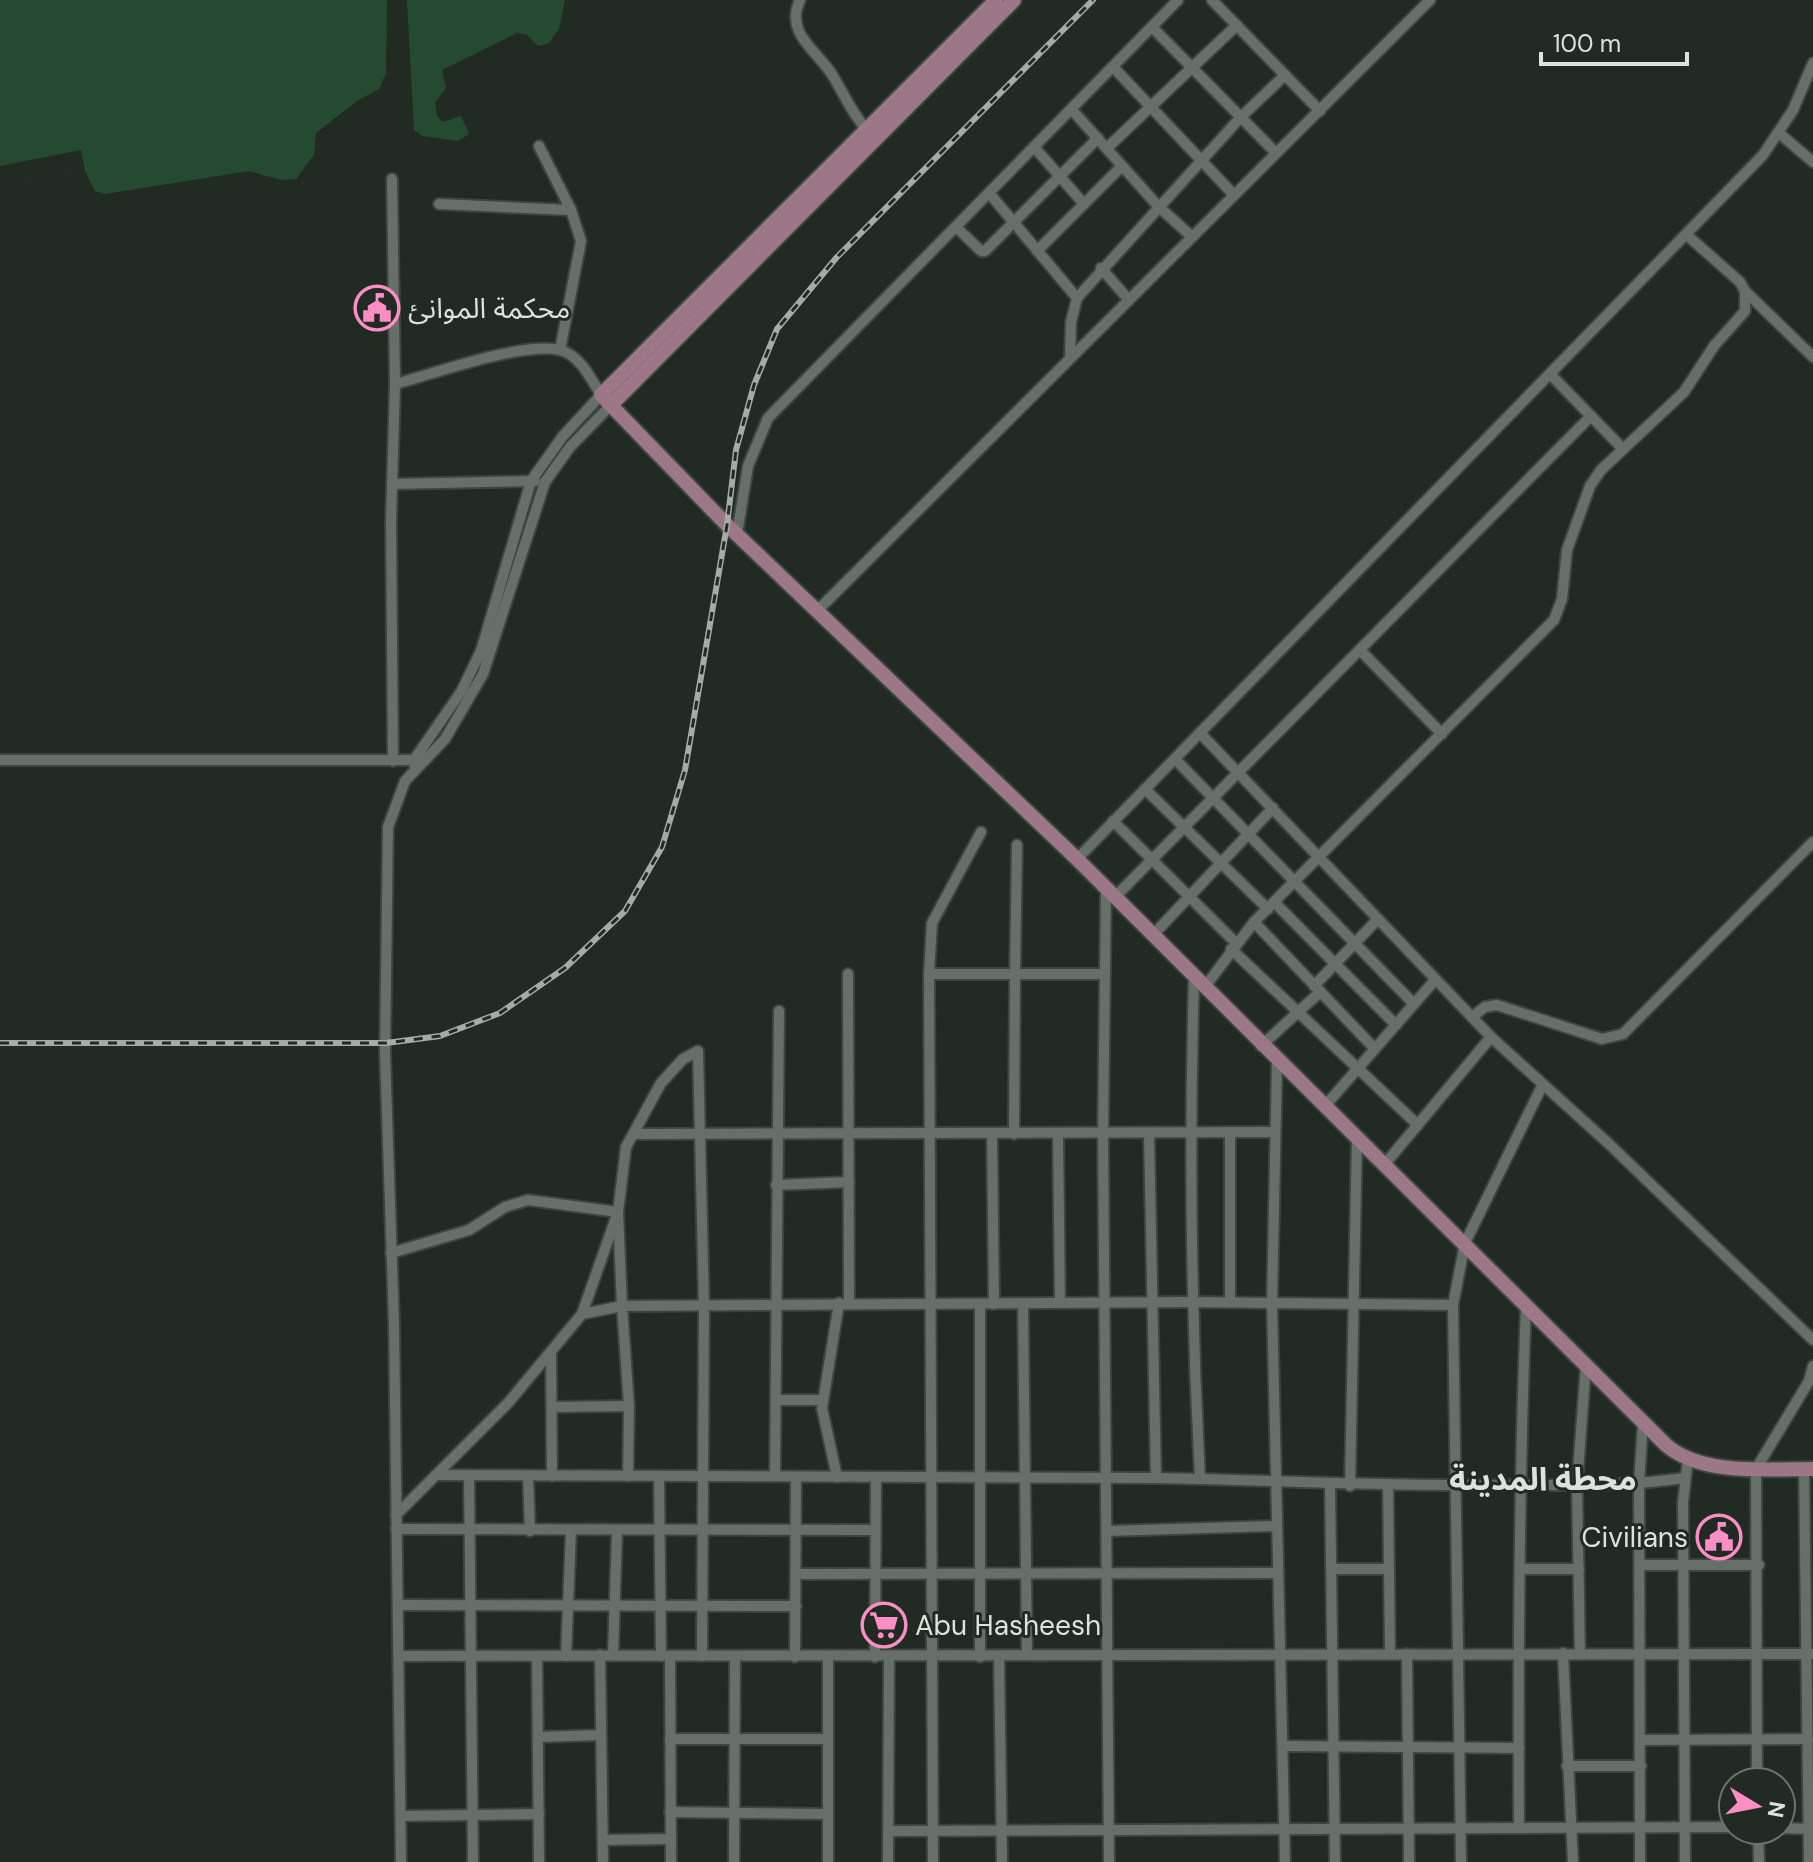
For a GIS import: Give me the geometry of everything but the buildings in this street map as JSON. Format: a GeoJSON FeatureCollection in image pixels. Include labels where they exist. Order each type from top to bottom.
{"type":"FeatureCollection","features":[{"type":"Feature","properties":{"kind":"main road"},"geometry":{"type":"LineString","coordinates":[[871,135],[996,0]]}},
{"type":"Feature","properties":{"kind":"main road"},"geometry":{"type":"LineString","coordinates":[[1014,0],[871,135],[606,400],[737,534],[819,609],[1077,859],[1277,1062],[1357,1136],[1673,1451],[1688,1459],[1756,1469],[1809,1469]]}},
{"type":"Feature","properties":{"kind":"street"},"geometry":{"type":"LineString","coordinates":[[800,0],[797,26],[804,43],[831,73],[850,110],[871,135]]}},
{"type":"Feature","properties":{"kind":"street"},"geometry":{"type":"LineString","coordinates":[[737,534],[748,466],[768,418],[1178,0]]}},
{"type":"Feature","properties":{"kind":"street"},"geometry":{"type":"LineString","coordinates":[[1212,0],[1320,111]]}},
{"type":"Feature","properties":{"kind":"street"},"geometry":{"type":"LineString","coordinates":[[819,609],[1430,0]]}},
{"type":"Feature","properties":{"kind":"street"},"geometry":{"type":"LineString","coordinates":[[1107,148],[1190,66],[1237,25]]}},
{"type":"Feature","properties":{"kind":"street"},"geometry":{"type":"LineString","coordinates":[[1152,27],[1276,153]]}},
{"type":"Feature","properties":{"kind":"street"},"geometry":{"type":"LineString","coordinates":[[1077,859],[1688,236],[1780,134],[1813,63]]}},
{"type":"Feature","properties":{"kind":"street"},"geometry":{"type":"LineString","coordinates":[[1114,68],[1234,195]]}},
{"type":"Feature","properties":{"kind":"street"},"geometry":{"type":"LineString","coordinates":[[1070,357],[1071,322],[1077,298],[1241,117],[1285,75]]}},
{"type":"Feature","properties":{"kind":"street"},"geometry":{"type":"LineString","coordinates":[[1072,110],[1159,207],[1191,236]]}},
{"type":"Feature","properties":{"kind":"street"},"geometry":{"type":"LineString","coordinates":[[1780,134],[1813,162]]}},
{"type":"Feature","properties":{"kind":"street"},"geometry":{"type":"LineString","coordinates":[[957,228],[981,251],[985,251],[1098,138]]}},
{"type":"Feature","properties":{"kind":"street"},"geometry":{"type":"LineString","coordinates":[[539,146],[571,210],[581,241],[581,255],[560,350]]}},
{"type":"Feature","properties":{"kind":"street"},"geometry":{"type":"LineString","coordinates":[[1035,148],[1084,204]]}},
{"type":"Feature","properties":{"kind":"street"},"geometry":{"type":"LineString","coordinates":[[1037,251],[1122,166]]}},
{"type":"Feature","properties":{"kind":"street"},"geometry":{"type":"LineString","coordinates":[[392,179],[395,384],[392,484],[393,761]]}},
{"type":"Feature","properties":{"kind":"street"},"geometry":{"type":"LineString","coordinates":[[990,194],[1077,298]]}},
{"type":"Feature","properties":{"kind":"street"},"geometry":{"type":"LineString","coordinates":[[439,204],[571,210]]}},
{"type":"Feature","properties":{"kind":"street"},"geometry":{"type":"LineString","coordinates":[[1688,236],[1731,273],[1745,291],[1813,357]]}},
{"type":"Feature","properties":{"kind":"street"},"geometry":{"type":"LineString","coordinates":[[1101,268],[1128,299]]}},
{"type":"Feature","properties":{"kind":"street"},"geometry":{"type":"LineString","coordinates":[[1200,1479],[1191,1302],[1190,1134],[1199,983],[1295,880],[1554,620],[1562,599],[1567,550],[1587,493],[1601,470],[1692,382],[1708,355],[1745,311],[1745,291]]}},
{"type":"Feature","properties":{"kind":"street"},"geometry":{"type":"LineString","coordinates":[[395,384],[487,359],[560,350],[577,359],[606,400]]}},
{"type":"Feature","properties":{"kind":"street"},"geometry":{"type":"LineString","coordinates":[[1551,375],[1623,449]]}},
{"type":"Feature","properties":{"kind":"street"},"geometry":{"type":"LineString","coordinates":[[401,1862],[400,1656],[384,955],[388,827],[398,795],[414,764],[461,692],[481,651],[531,481],[563,436],[606,400]]}},
{"type":"Feature","properties":{"kind":"street"},"geometry":{"type":"LineString","coordinates":[[0,760],[393,761],[414,764],[445,739],[483,674],[545,482],[606,400]]}},
{"type":"Feature","properties":{"kind":"street"},"geometry":{"type":"LineString","coordinates":[[1109,1862],[1103,974],[1110,893],[1152,860],[1240,774],[1591,416]]}},
{"type":"Feature","properties":{"kind":"street"},"geometry":{"type":"LineString","coordinates":[[392,484],[545,482]]}},
{"type":"Feature","properties":{"kind":"street"},"geometry":{"type":"LineString","coordinates":[[1361,651],[1442,734]]}},
{"type":"Feature","properties":{"kind":"street"},"geometry":{"type":"LineString","coordinates":[[1200,733],[1491,1037],[1813,1337]]}},
{"type":"Feature","properties":{"kind":"street"},"geometry":{"type":"LineString","coordinates":[[1175,759],[1414,1004]]}},
{"type":"Feature","properties":{"kind":"street"},"geometry":{"type":"LineString","coordinates":[[1145,789],[1396,1025]]}},
{"type":"Feature","properties":{"kind":"street"},"geometry":{"type":"LineString","coordinates":[[1152,936],[1273,808]]}},
{"type":"Feature","properties":{"kind":"street"},"geometry":{"type":"LineString","coordinates":[[1113,821],[1296,1012],[1418,1125]]}},
{"type":"Feature","properties":{"kind":"street"},"geometry":{"type":"LineString","coordinates":[[933,1862],[929,974],[932,923],[981,832]]}},
{"type":"Feature","properties":{"kind":"street"},"geometry":{"type":"LineString","coordinates":[[1473,1016],[1485,1007],[1497,1005],[1579,1033],[1611,1039],[1623,1034],[1813,842]]}},
{"type":"Feature","properties":{"kind":"street"},"geometry":{"type":"LineString","coordinates":[[1014,1134],[1017,845]]}},
{"type":"Feature","properties":{"kind":"street"},"geometry":{"type":"LineString","coordinates":[[1261,1046],[1296,1012],[1378,919]]}},
{"type":"Feature","properties":{"kind":"street"},"geometry":{"type":"LineString","coordinates":[[1254,922],[1375,1049]]}},
{"type":"Feature","properties":{"kind":"street"},"geometry":{"type":"LineString","coordinates":[[837,1477],[824,1425],[822,1400],[844,1303],[849,1182],[848,974]]}},
{"type":"Feature","properties":{"kind":"street"},"geometry":{"type":"LineString","coordinates":[[929,974],[1103,974]]}},
{"type":"Feature","properties":{"kind":"street"},"geometry":{"type":"LineString","coordinates":[[1325,1106],[1435,980]]}},
{"type":"Feature","properties":{"kind":"street"},"geometry":{"type":"LineString","coordinates":[[775,1476],[779,1011]]}},
{"type":"Feature","properties":{"kind":"street"},"geometry":{"type":"LineString","coordinates":[[1385,1164],[1491,1037]]}},
{"type":"Feature","properties":{"kind":"street"},"geometry":{"type":"LineString","coordinates":[[628,1476],[629,1406],[618,1212],[626,1147],[661,1083],[675,1066],[697,1050],[700,1056],[704,1306],[702,1656]]}},
{"type":"Feature","properties":{"kind":"street"},"geometry":{"type":"LineString","coordinates":[[1277,1062],[1272,1303],[1285,1862]]}},
{"type":"Feature","properties":{"kind":"street"},"geometry":{"type":"LineString","coordinates":[[1461,1862],[1453,1305],[1465,1243],[1543,1084]]}},
{"type":"Feature","properties":{"kind":"street"},"geometry":{"type":"LineString","coordinates":[[1230,1132],[1230,1302]]}},
{"type":"Feature","properties":{"kind":"street"},"geometry":{"type":"LineString","coordinates":[[635,1134],[928,1136],[1275,1132]]}},
{"type":"Feature","properties":{"kind":"street"},"geometry":{"type":"LineString","coordinates":[[1058,1134],[1060,1303]]}},
{"type":"Feature","properties":{"kind":"street"},"geometry":{"type":"LineString","coordinates":[[1149,1134],[1156,1478]]}},
{"type":"Feature","properties":{"kind":"street"},"geometry":{"type":"LineString","coordinates":[[992,1135],[994,1304]]}},
{"type":"Feature","properties":{"kind":"street"},"geometry":{"type":"LineString","coordinates":[[1350,1486],[1357,1136]]}},
{"type":"Feature","properties":{"kind":"street"},"geometry":{"type":"LineString","coordinates":[[776,1185],[849,1182]]}},
{"type":"Feature","properties":{"kind":"street"},"geometry":{"type":"LineString","coordinates":[[391,1253],[469,1230],[505,1207],[528,1200],[618,1212]]}},
{"type":"Feature","properties":{"kind":"street"},"geometry":{"type":"LineString","coordinates":[[396,1515],[551,1355],[582,1314],[618,1212]]}},
{"type":"Feature","properties":{"kind":"street"},"geometry":{"type":"LineString","coordinates":[[582,1314],[622,1306],[844,1303],[1453,1305]]}},
{"type":"Feature","properties":{"kind":"street"},"geometry":{"type":"LineString","coordinates":[[980,1304],[980,1657]]}},
{"type":"Feature","properties":{"kind":"street"},"geometry":{"type":"LineString","coordinates":[[1023,1304],[1027,1655]]}},
{"type":"Feature","properties":{"kind":"street"},"geometry":{"type":"LineString","coordinates":[[1519,1828],[1522,1569],[1518,1485],[1526,1306]]}},
{"type":"Feature","properties":{"kind":"street"},"geometry":{"type":"LineString","coordinates":[[551,1355],[552,1476]]}},
{"type":"Feature","properties":{"kind":"street"},"geometry":{"type":"LineString","coordinates":[[1580,1654],[1577,1485],[1586,1364]]}},
{"type":"Feature","properties":{"kind":"street"},"geometry":{"type":"LineString","coordinates":[[1757,1766],[1759,1565],[1756,1469],[1809,1381],[1813,1366]]}},
{"type":"Feature","properties":{"kind":"street"},"geometry":{"type":"LineString","coordinates":[[777,1400],[822,1400]]}},
{"type":"Feature","properties":{"kind":"street"},"geometry":{"type":"LineString","coordinates":[[553,1407],[629,1406]]}},
{"type":"Feature","properties":{"kind":"street"},"geometry":{"type":"LineString","coordinates":[[1640,1862],[1642,1565],[1639,1483],[1643,1423]]}},
{"type":"Feature","properties":{"kind":"street"},"geometry":{"type":"LineString","coordinates":[[1685,1862],[1684,1478],[1688,1459]]}},
{"type":"Feature","properties":{"kind":"street"},"geometry":{"type":"LineString","coordinates":[[1809,1469],[1809,1862]]}},
{"type":"Feature","properties":{"kind":"street"},"geometry":{"type":"LineString","coordinates":[[436,1475],[1156,1478],[1274,1480],[1350,1486],[1577,1485],[1684,1478]]}},
{"type":"Feature","properties":{"kind":"street"},"geometry":{"type":"LineString","coordinates":[[469,1475],[473,1862]]}},
{"type":"Feature","properties":{"kind":"street"},"geometry":{"type":"LineString","coordinates":[[528,1476],[530,1531]]}},
{"type":"Feature","properties":{"kind":"street"},"geometry":{"type":"LineString","coordinates":[[659,1476],[659,1604],[670,1739],[671,1862]]}},
{"type":"Feature","properties":{"kind":"street"},"geometry":{"type":"LineString","coordinates":[[795,1657],[796,1477]]}},
{"type":"Feature","properties":{"kind":"street"},"geometry":{"type":"LineString","coordinates":[[875,1657],[876,1477]]}},
{"type":"Feature","properties":{"kind":"street"},"geometry":{"type":"LineString","coordinates":[[1330,1485],[1335,1862]]}},
{"type":"Feature","properties":{"kind":"street"},"geometry":{"type":"LineString","coordinates":[[1388,1485],[1390,1654]]}},
{"type":"Feature","properties":{"kind":"street"},"geometry":{"type":"LineString","coordinates":[[1107,1531],[1276,1526]]}},
{"type":"Feature","properties":{"kind":"street"},"geometry":{"type":"LineString","coordinates":[[396,1529],[617,1532],[875,1530]]}},
{"type":"Feature","properties":{"kind":"street"},"geometry":{"type":"LineString","coordinates":[[566,1656],[571,1531]]}},
{"type":"Feature","properties":{"kind":"street"},"geometry":{"type":"LineString","coordinates":[[613,1655],[617,1532]]}},
{"type":"Feature","properties":{"kind":"street"},"geometry":{"type":"LineString","coordinates":[[1642,1565],[1759,1565]]}},
{"type":"Feature","properties":{"kind":"street"},"geometry":{"type":"LineString","coordinates":[[1333,1569],[1388,1569]]}},
{"type":"Feature","properties":{"kind":"street"},"geometry":{"type":"LineString","coordinates":[[1522,1569],[1579,1569]]}},
{"type":"Feature","properties":{"kind":"street"},"geometry":{"type":"LineString","coordinates":[[796,1574],[1278,1573]]}},
{"type":"Feature","properties":{"kind":"street"},"geometry":{"type":"LineString","coordinates":[[398,1605],[796,1606]]}},
{"type":"Feature","properties":{"kind":"street"},"geometry":{"type":"LineString","coordinates":[[1563,1653],[1573,1862]]}},
{"type":"Feature","properties":{"kind":"street"},"geometry":{"type":"LineString","coordinates":[[1407,1654],[1409,1862]]}},
{"type":"Feature","properties":{"kind":"street"},"geometry":{"type":"LineString","coordinates":[[400,1656],[931,1658],[1027,1655],[1811,1654]]}},
{"type":"Feature","properties":{"kind":"street"},"geometry":{"type":"LineString","coordinates":[[600,1655],[603,1862]]}},
{"type":"Feature","properties":{"kind":"street"},"geometry":{"type":"LineString","coordinates":[[537,1656],[539,1862]]}},
{"type":"Feature","properties":{"kind":"street"},"geometry":{"type":"LineString","coordinates":[[734,1862],[735,1656]]}},
{"type":"Feature","properties":{"kind":"street"},"geometry":{"type":"LineString","coordinates":[[999,1656],[1002,1862]]}},
{"type":"Feature","properties":{"kind":"street"},"geometry":{"type":"LineString","coordinates":[[828,1657],[828,1862]]}},
{"type":"Feature","properties":{"kind":"street"},"geometry":{"type":"LineString","coordinates":[[888,1862],[889,1657]]}},
{"type":"Feature","properties":{"kind":"street"},"geometry":{"type":"LineString","coordinates":[[538,1737],[601,1735]]}},
{"type":"Feature","properties":{"kind":"street"},"geometry":{"type":"LineString","coordinates":[[670,1739],[828,1739]]}},
{"type":"Feature","properties":{"kind":"street"},"geometry":{"type":"LineString","coordinates":[[1642,1740],[1808,1739]]}},
{"type":"Feature","properties":{"kind":"street"},"geometry":{"type":"LineString","coordinates":[[1284,1746],[1519,1748]]}},
{"type":"Feature","properties":{"kind":"street"},"geometry":{"type":"LineString","coordinates":[[1567,1766],[1641,1766]]}},
{"type":"Feature","properties":{"kind":"street"},"geometry":{"type":"LineString","coordinates":[[670,1812],[828,1814]]}},
{"type":"Feature","properties":{"kind":"street"},"geometry":{"type":"LineString","coordinates":[[401,1816],[539,1814]]}},
{"type":"Feature","properties":{"kind":"street"},"geometry":{"type":"LineString","coordinates":[[889,1831],[1717,1827]]}},
{"type":"Feature","properties":{"kind":"street"},"geometry":{"type":"LineString","coordinates":[[603,1840],[671,1839]]}},
{"type":"Feature","properties":{"kind":"shaded area"},"geometry":{"type":"Polygon","coordinates":[[[0,0],[387,0],[386,73],[379,89],[357,101],[316,133],[314,155],[296,179],[281,180],[249,171],[105,194],[95,191],[85,171],[0,188],[0,0]]]}},
{"type":"Feature","properties":{"kind":"shaded area"},"geometry":{"type":"Polygon","coordinates":[[[407,0],[565,0],[559,29],[549,43],[538,46],[527,35],[517,33],[442,70],[446,88],[435,103],[437,116],[443,122],[461,116],[469,134],[458,141],[422,136],[414,130],[407,0]]]}},
{"type":"Feature","properties":{"kind":"pier"},"geometry":{"type":"Polygon","coordinates":[[[81,150],[85,171],[0,188],[0,166],[81,150]]]}},
{"type":"Feature","properties":{"kind":"railway"},"geometry":{"type":"LineString","coordinates":[[0,1043],[386,1043],[440,1036],[500,1013],[565,968],[625,911],[662,847],[685,770],[727,525],[736,450],[754,385],[777,329],[837,257],[1093,0]]}},
{"type":"Feature","properties":{"kind":"place","name":"محكمة الموانئ"},"geometry":{"type":"Point","coordinates":[377,308]}},
{"type":"Feature","properties":{"kind":"place","name":"Civilians"},"geometry":{"type":"Point","coordinates":[1719,1537]}},
{"type":"Feature","properties":{"kind":"place","name":"Abu Hasheesh"},"geometry":{"type":"Point","coordinates":[884,1625]}},
{"type":"Feature","properties":{"kind":"district","name":"محطة المدينة"},"geometry":{"type":"Point","coordinates":[1543,1479]}}]}
